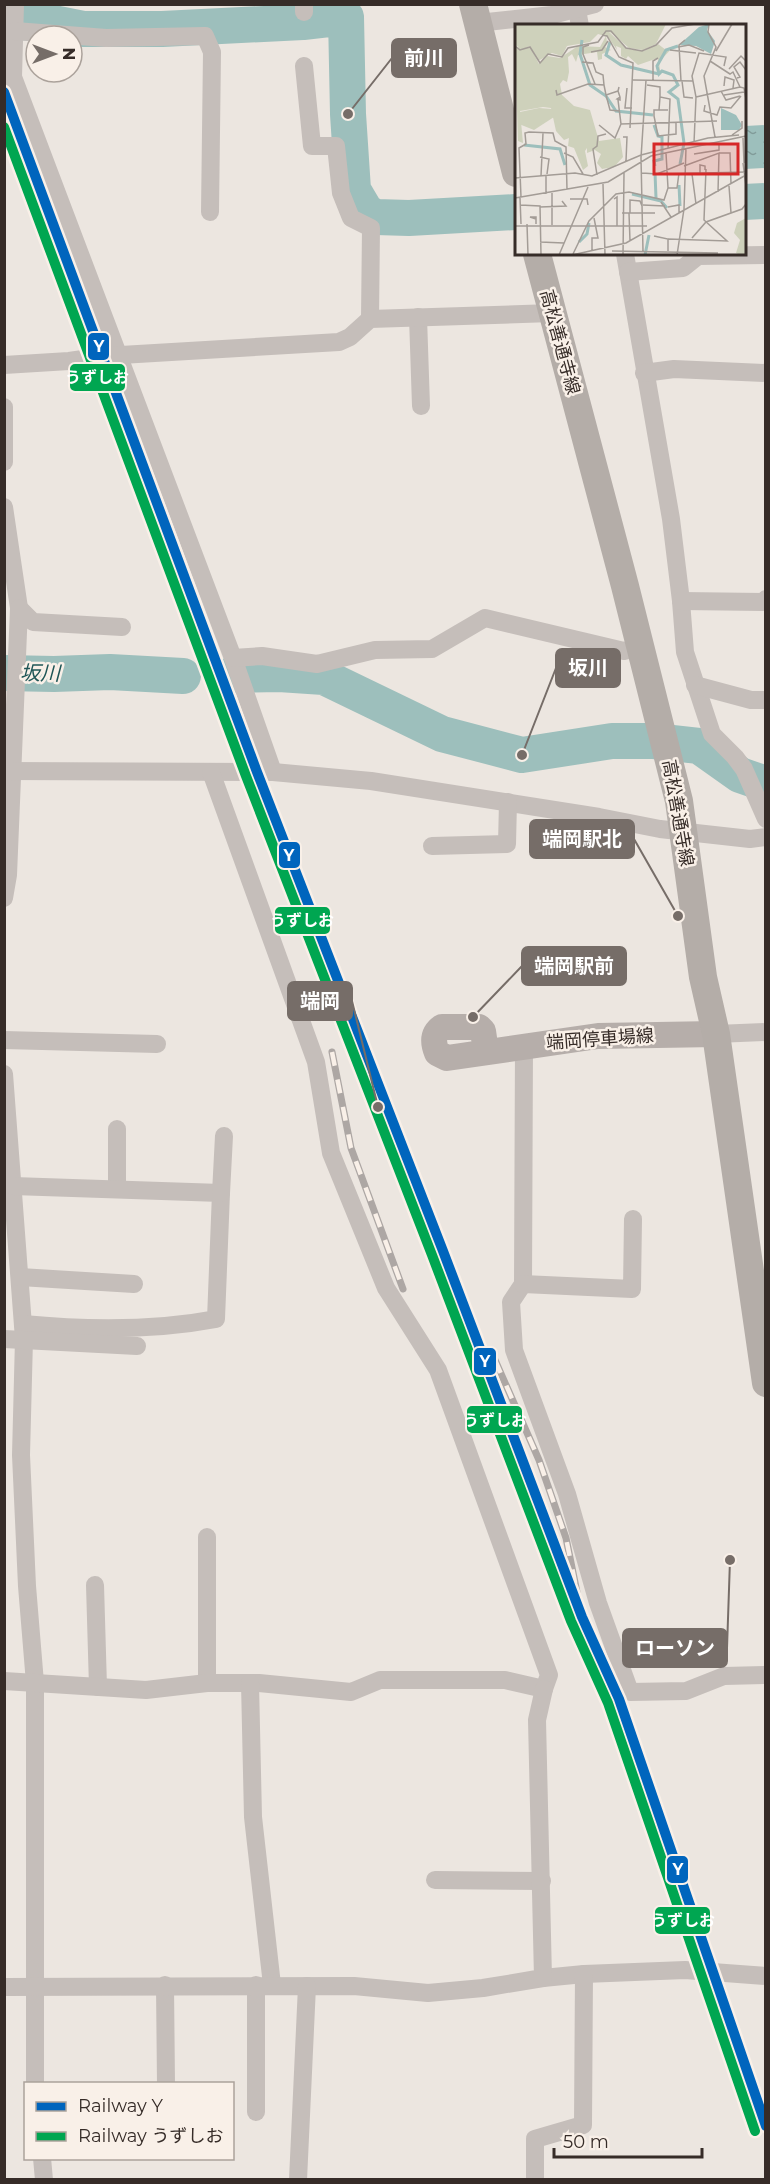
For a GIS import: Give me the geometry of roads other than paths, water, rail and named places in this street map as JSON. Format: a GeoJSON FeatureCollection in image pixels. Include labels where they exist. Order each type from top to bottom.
{"type":"FeatureCollection","features":[{"type":"Feature","properties":{"kind":"main road"},"geometry":{"type":"LineString","coordinates":[[476,14],[515,169]]}},
{"type":"Feature","properties":{"kind":"main road","name":"高松善通寺線"},"geometry":{"type":"LineString","coordinates":[[537,255],[669,758],[683,831],[703,977],[716,1034],[765,1383]]}},
{"type":"Feature","properties":{"kind":"main road","name":"端岡停車場線"},"geometry":{"type":"LineString","coordinates":[[486,1052],[598,1035],[716,1034]]}},
{"type":"Feature","properties":{"kind":"street"},"geometry":{"type":"LineString","coordinates":[[15,4],[13,77],[233,658],[273,772]]}},
{"type":"Feature","properties":{"kind":"street"},"geometry":{"type":"LineString","coordinates":[[476,14],[578,13],[595,4]]}},
{"type":"Feature","properties":{"kind":"street"},"geometry":{"type":"LineString","coordinates":[[15,31],[106,38],[205,36],[212,52],[210,212]]}},
{"type":"Feature","properties":{"kind":"street"},"geometry":{"type":"LineString","coordinates":[[304,66],[312,146],[336,146],[341,193],[351,218],[371,228],[370,319]]}},
{"type":"Feature","properties":{"kind":"street"},"geometry":{"type":"LineString","coordinates":[[765,255],[698,256],[682,268],[626,263],[671,519],[685,652],[712,734],[744,769],[750,788],[765,819]]}},
{"type":"Feature","properties":{"kind":"street"},"geometry":{"type":"LineString","coordinates":[[4,364],[339,342],[350,337],[370,319],[552,313]]}},
{"type":"Feature","properties":{"kind":"street"},"geometry":{"type":"LineString","coordinates":[[418,317],[421,406]]}},
{"type":"Feature","properties":{"kind":"street"},"geometry":{"type":"LineString","coordinates":[[644,374],[674,369],[765,373]]}},
{"type":"Feature","properties":{"kind":"street"},"geometry":{"type":"LineString","coordinates":[[4,407],[4,462]]}},
{"type":"Feature","properties":{"kind":"street"},"geometry":{"type":"LineString","coordinates":[[4,507],[19,608],[13,662],[8,875],[4,898]]}},
{"type":"Feature","properties":{"kind":"street"},"geometry":{"type":"LineString","coordinates":[[681,601],[762,602],[765,599]]}},
{"type":"Feature","properties":{"kind":"street"},"geometry":{"type":"LineString","coordinates":[[19,608],[33,622],[122,627]]}},
{"type":"Feature","properties":{"kind":"street"},"geometry":{"type":"LineString","coordinates":[[233,658],[262,656],[318,664],[375,650],[432,650],[485,618],[624,651],[640,647]]}},
{"type":"Feature","properties":{"kind":"street"},"geometry":{"type":"LineString","coordinates":[[695,685],[751,700],[765,700]]}},
{"type":"Feature","properties":{"kind":"street"},"geometry":{"type":"LineString","coordinates":[[9,771],[273,772],[371,781],[598,817],[633,825],[750,839],[765,837]]}},
{"type":"Feature","properties":{"kind":"street"},"geometry":{"type":"LineString","coordinates":[[211,772],[316,1062],[331,1153],[386,1288],[438,1370],[549,1674],[537,1719],[543,1978]]}},
{"type":"Feature","properties":{"kind":"street"},"geometry":{"type":"LineString","coordinates":[[432,846],[507,844],[508,802]]}},
{"type":"Feature","properties":{"kind":"street"},"geometry":{"type":"LineString","coordinates":[[716,1034],[765,1032]]}},
{"type":"Feature","properties":{"kind":"street"},"geometry":{"type":"LineString","coordinates":[[4,1040],[157,1044]]}},
{"type":"Feature","properties":{"kind":"street"},"geometry":{"type":"LineString","coordinates":[[524,1045],[523,1284],[511,1302],[514,1350],[567,1494],[598,1603],[630,1692],[686,1691],[724,1676],[765,1675]]}},
{"type":"Feature","properties":{"kind":"street"},"geometry":{"type":"LineString","coordinates":[[4,1074],[13,1186],[11,1231],[20,1277],[24,1332],[21,1455],[27,1586],[35,1683],[37,1986],[35,2082]]}},
{"type":"Feature","properties":{"kind":"street"},"geometry":{"type":"LineString","coordinates":[[117,1128],[117,1190]]}},
{"type":"Feature","properties":{"kind":"street"},"geometry":{"type":"LineString","coordinates":[[4,1338],[24,1332],[188,1324],[216,1319],[224,1136]]}},
{"type":"Feature","properties":{"kind":"street"},"geometry":{"type":"LineString","coordinates":[[13,1186],[221,1193]]}},
{"type":"Feature","properties":{"kind":"street"},"geometry":{"type":"LineString","coordinates":[[523,1284],[632,1289],[633,1219]]}},
{"type":"Feature","properties":{"kind":"street"},"geometry":{"type":"LineString","coordinates":[[20,1277],[134,1284]]}},
{"type":"Feature","properties":{"kind":"street"},"geometry":{"type":"LineString","coordinates":[[24,1332],[137,1346]]}},
{"type":"Feature","properties":{"kind":"street"},"geometry":{"type":"LineString","coordinates":[[207,1537],[207,1683]]}},
{"type":"Feature","properties":{"kind":"street"},"geometry":{"type":"LineString","coordinates":[[95,1585],[98,1687]]}},
{"type":"Feature","properties":{"kind":"street"},"geometry":{"type":"LineString","coordinates":[[4,1681],[146,1690],[207,1683],[250,1683],[351,1692],[380,1680],[505,1680],[544,1689]]}},
{"type":"Feature","properties":{"kind":"street"},"geometry":{"type":"LineString","coordinates":[[250,1683],[253,1817],[264,1985],[256,2112]]}},
{"type":"Feature","properties":{"kind":"street"},"geometry":{"type":"LineString","coordinates":[[435,1880],[542,1881]]}},
{"type":"Feature","properties":{"kind":"street"},"geometry":{"type":"LineString","coordinates":[[4,1987],[354,1986],[428,1993],[584,1974],[685,1970],[765,1976]]}},
{"type":"Feature","properties":{"kind":"street"},"geometry":{"type":"LineString","coordinates":[[535,2180],[535,2139],[583,2125],[584,1974]]}},
{"type":"Feature","properties":{"kind":"street"},"geometry":{"type":"LineString","coordinates":[[165,1985],[165,2082]]}},
{"type":"Feature","properties":{"kind":"street"},"geometry":{"type":"LineString","coordinates":[[298,2180],[307,1986]]}},
{"type":"Feature","properties":{"kind":"street"},"geometry":{"type":"LineString","coordinates":[[42,2160],[44,2180]]}},
{"type":"Feature","properties":{"kind":"water"},"geometry":{"type":"Polygon","coordinates":[[[765,125],[765,168],[746,169],[746,126],[765,125]]]}},
{"type":"Feature","properties":{"kind":"waterway"},"geometry":{"type":"LineString","coordinates":[[4,22],[53,23],[83,29],[162,29],[303,22],[346,17],[348,114],[353,190],[366,212],[376,217],[409,218],[515,212]]}},
{"type":"Feature","properties":{"kind":"waterway"},"geometry":{"type":"LineString","coordinates":[[746,202],[766,201]]}},
{"type":"Feature","properties":{"kind":"waterway","name":"坂川"},"geometry":{"type":"LineString","coordinates":[[4,673],[110,672],[183,676]]}},
{"type":"Feature","properties":{"kind":"waterway","name":"坂川"},"geometry":{"type":"LineString","coordinates":[[231,675],[279,674],[324,677],[442,734],[522,755],[612,741],[654,741],[699,746],[740,775],[766,784]]}},
{"type":"Feature","properties":{"kind":"railway"},"geometry":{"type":"LineString","coordinates":[[332,1052],[351,1148],[403,1289]]}},
{"type":"Feature","properties":{"kind":"railway"},"geometry":{"type":"LineString","coordinates":[[495,1360],[539,1460],[566,1538],[582,1617]]}},
{"type":"Feature","properties":{"kind":"rail line","name":"Y"},"geometry":{"type":"LineString","coordinates":[[4,92],[257,772],[582,1617],[619,1699],[766,2126]]}},
{"type":"Feature","properties":{"kind":"rail line","name":"うずしお"},"geometry":{"type":"LineString","coordinates":[[4,127],[246,776],[571,1621],[608,1703],[755,2131]]}},
{"type":"Feature","properties":{"kind":"place","name":"前川"},"geometry":{"type":"Point","coordinates":[348,114]}},
{"type":"Feature","properties":{"kind":"place","name":"坂川"},"geometry":{"type":"Point","coordinates":[522,755]}},
{"type":"Feature","properties":{"kind":"place","name":"端岡駅北"},"geometry":{"type":"Point","coordinates":[678,916]}},
{"type":"Feature","properties":{"kind":"place","name":"端岡駅前"},"geometry":{"type":"Point","coordinates":[473,1017]}},
{"type":"Feature","properties":{"kind":"place","name":"端岡"},"geometry":{"type":"Point","coordinates":[378,1107]}},
{"type":"Feature","properties":{"kind":"place","name":"ローソン"},"geometry":{"type":"Point","coordinates":[730,1560]}}]}
